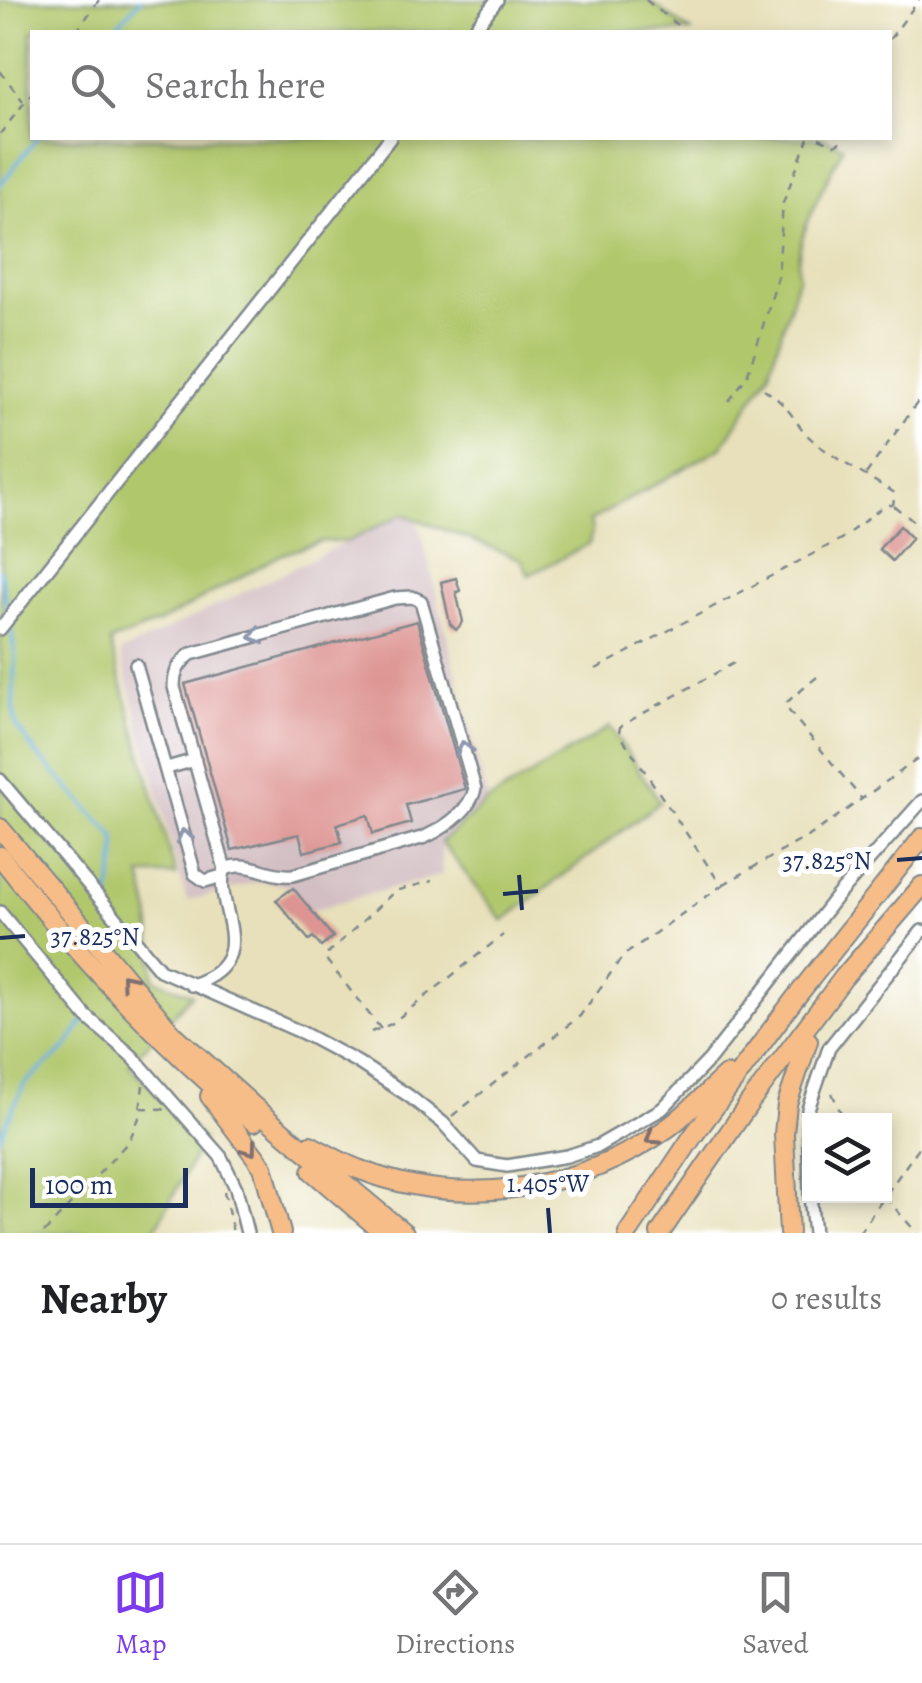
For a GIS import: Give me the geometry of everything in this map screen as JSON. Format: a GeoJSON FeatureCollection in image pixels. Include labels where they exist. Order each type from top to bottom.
{"type":"FeatureCollection","features":[{"type":"Feature","properties":{"kind":"highway"},"geometry":{"type":"LineString","coordinates":[[0,828],[174,1034],[271,1122],[404,1233]]}},
{"type":"Feature","properties":{"kind":"highway"},"geometry":{"type":"LineString","coordinates":[[620,1233],[726,1075],[867,895],[922,838]]}},
{"type":"Feature","properties":{"kind":"highway"},"geometry":{"type":"LineString","coordinates":[[0,856],[121,1001],[167,1048],[384,1233]]}},
{"type":"Feature","properties":{"kind":"highway"},"geometry":{"type":"LineString","coordinates":[[628,1233],[704,1121],[896,867]]}},
{"type":"Feature","properties":{"kind":"highway"},"geometry":{"type":"LineString","coordinates":[[660,1233],[808,1025],[922,886]]}},
{"type":"Feature","properties":{"kind":"highway"},"geometry":{"type":"LineString","coordinates":[[668,1233],[904,916],[908,903]]}},
{"type":"Feature","properties":{"kind":"highway"},"geometry":{"type":"LineString","coordinates":[[789,1233],[784,1134],[788,1104],[808,1042]]}},
{"type":"Feature","properties":{"kind":"highway"},"geometry":{"type":"LineString","coordinates":[[167,1048],[171,1058],[213,1098],[263,1167],[281,1233]]}},
{"type":"Feature","properties":{"kind":"highway"},"geometry":{"type":"LineString","coordinates":[[271,1122],[357,1169],[400,1183],[462,1191],[530,1187],[594,1170],[634,1150],[672,1125],[726,1075]]}},
{"type":"Feature","properties":{"kind":"lane"},"geometry":{"type":"LineString","coordinates":[[474,30],[497,0]]}},
{"type":"Feature","properties":{"kind":"lane"},"geometry":{"type":"LineString","coordinates":[[0,629],[388,140]]}},
{"type":"Feature","properties":{"kind":"lane"},"geometry":{"type":"LineString","coordinates":[[136,665],[194,874],[205,880],[224,872],[239,864],[275,876],[294,875],[425,838],[469,804],[475,789],[426,610],[421,601],[412,597],[395,598],[209,649],[182,660],[174,687],[224,872],[232,922],[227,956],[217,971],[191,985]]}},
{"type":"Feature","properties":{"kind":"lane"},"geometry":{"type":"LineString","coordinates":[[166,768],[195,760]]}},
{"type":"Feature","properties":{"kind":"lane"},"geometry":{"type":"LineString","coordinates":[[0,780],[160,970],[344,1055],[409,1096],[443,1123],[478,1161],[508,1166],[567,1156],[598,1146],[662,1109],[710,1059],[837,896],[922,801]]}},
{"type":"Feature","properties":{"kind":"lane"},"geometry":{"type":"LineString","coordinates":[[0,912],[86,1016],[146,1071],[221,1156],[236,1188],[246,1233]]}},
{"type":"Feature","properties":{"kind":"lane"},"geometry":{"type":"LineString","coordinates":[[808,1113],[830,1048],[922,931]]}},
{"type":"Feature","properties":{"kind":"lane"},"geometry":{"type":"LineString","coordinates":[[811,1203],[814,1233]]}},
{"type":"Feature","properties":{"kind":"path"},"geometry":{"type":"LineString","coordinates":[[77,30],[99,0]]}},
{"type":"Feature","properties":{"kind":"path"},"geometry":{"type":"LineString","coordinates":[[646,0],[684,30]]}},
{"type":"Feature","properties":{"kind":"path"},"geometry":{"type":"LineString","coordinates":[[892,36],[920,0]]}},
{"type":"Feature","properties":{"kind":"path"},"geometry":{"type":"LineString","coordinates":[[0,70],[25,104]]}},
{"type":"Feature","properties":{"kind":"path"},"geometry":{"type":"LineString","coordinates":[[0,134],[30,96]]}},
{"type":"Feature","properties":{"kind":"path"},"geometry":{"type":"LineString","coordinates":[[729,401],[747,376],[778,277],[783,203],[807,140]]}},
{"type":"Feature","properties":{"kind":"path"},"geometry":{"type":"LineString","coordinates":[[764,389],[782,400],[802,430],[895,493],[893,505]]}},
{"type":"Feature","properties":{"kind":"path"},"geometry":{"type":"LineString","coordinates":[[865,475],[922,396]]}},
{"type":"Feature","properties":{"kind":"path"},"geometry":{"type":"LineString","coordinates":[[596,669],[841,539],[885,505],[893,505],[922,528]]}},
{"type":"Feature","properties":{"kind":"path"},"geometry":{"type":"LineString","coordinates":[[724,884],[716,879],[619,733],[620,727],[633,719],[734,663]]}},
{"type":"Feature","properties":{"kind":"path"},"geometry":{"type":"LineString","coordinates":[[817,677],[786,702],[789,711],[862,799]]}},
{"type":"Feature","properties":{"kind":"path"},"geometry":{"type":"LineString","coordinates":[[443,1123],[580,1016],[624,956],[724,884],[814,833],[922,756]]}},
{"type":"Feature","properties":{"kind":"path"},"geometry":{"type":"LineString","coordinates":[[382,1029],[324,957],[395,891],[432,880]]}},
{"type":"Feature","properties":{"kind":"path"},"geometry":{"type":"LineString","coordinates":[[371,1032],[382,1029],[504,934]]}},
{"type":"Feature","properties":{"kind":"path"},"geometry":{"type":"LineString","coordinates":[[44,1233],[129,1141],[146,1071]]}},
{"type":"Feature","properties":{"kind":"path"},"geometry":{"type":"LineString","coordinates":[[832,1094],[841,1113]]}},
{"type":"Feature","properties":{"kind":"path"},"geometry":{"type":"LineString","coordinates":[[140,1108],[162,1109],[176,1122]]}},
{"type":"Feature","properties":{"kind":"path"},"geometry":{"type":"LineString","coordinates":[[892,1186],[922,1143]]}},
{"type":"Feature","properties":{"kind":"path"},"geometry":{"type":"LineString","coordinates":[[221,1178],[233,1233]]}},
{"type":"Feature","properties":{"kind":"path"},"geometry":{"type":"LineString","coordinates":[[859,1233],[880,1203]]}},
{"type":"Feature","properties":{"kind":"path"},"geometry":{"type":"LineString","coordinates":[[891,1203],[917,1233]]}},
{"type":"Feature","properties":{"kind":"shaded area"},"geometry":{"type":"Polygon","coordinates":[[[403,514],[413,517],[420,528],[488,801],[441,842],[442,875],[311,910],[291,887],[267,882],[187,901],[120,653],[403,514]]]}},
{"type":"Feature","properties":{"kind":"green space"},"geometry":{"type":"Polygon","coordinates":[[[0,0],[648,0],[688,30],[30,30],[30,140],[828,140],[843,147],[806,227],[798,260],[799,275],[769,373],[722,447],[590,521],[589,544],[529,575],[521,559],[403,514],[347,542],[322,541],[280,555],[160,622],[110,642],[176,875],[141,875],[150,914],[154,979],[192,994],[129,1065],[203,1140],[153,1233],[0,1233],[0,0]]]}},
{"type":"Feature","properties":{"kind":"green space"},"geometry":{"type":"Polygon","coordinates":[[[610,727],[660,802],[503,921],[441,842],[488,801],[610,727]]]}},
{"type":"Feature","properties":{"kind":"building"},"geometry":{"type":"Polygon","coordinates":[[[900,526],[912,538],[892,561],[879,549],[900,526]]]}},
{"type":"Feature","properties":{"kind":"building"},"geometry":{"type":"Polygon","coordinates":[[[456,578],[463,622],[456,630],[450,624],[441,582],[456,578]]]}},
{"type":"Feature","properties":{"kind":"building"},"geometry":{"type":"Polygon","coordinates":[[[417,621],[465,789],[406,805],[411,823],[373,834],[368,815],[337,824],[342,842],[304,852],[299,834],[232,850],[185,684],[417,621]]]}},
{"type":"Feature","properties":{"kind":"building"},"geometry":{"type":"Polygon","coordinates":[[[293,888],[333,937],[321,947],[313,937],[309,940],[276,900],[293,888]]]}},
{"type":"Feature","properties":{"kind":"waterway"},"geometry":{"type":"LineString","coordinates":[[113,30],[140,0]]}},
{"type":"Feature","properties":{"kind":"waterway"},"geometry":{"type":"LineString","coordinates":[[0,185],[35,140]]}},
{"type":"Feature","properties":{"kind":"waterway"},"geometry":{"type":"LineString","coordinates":[[0,571],[8,611]]}},
{"type":"Feature","properties":{"kind":"waterway"},"geometry":{"type":"LineString","coordinates":[[10,620],[16,725],[35,752],[115,837],[109,905]]}},
{"type":"Feature","properties":{"kind":"waterway"},"geometry":{"type":"LineString","coordinates":[[0,1136],[25,1083],[67,1047],[86,1017]]}}]}
